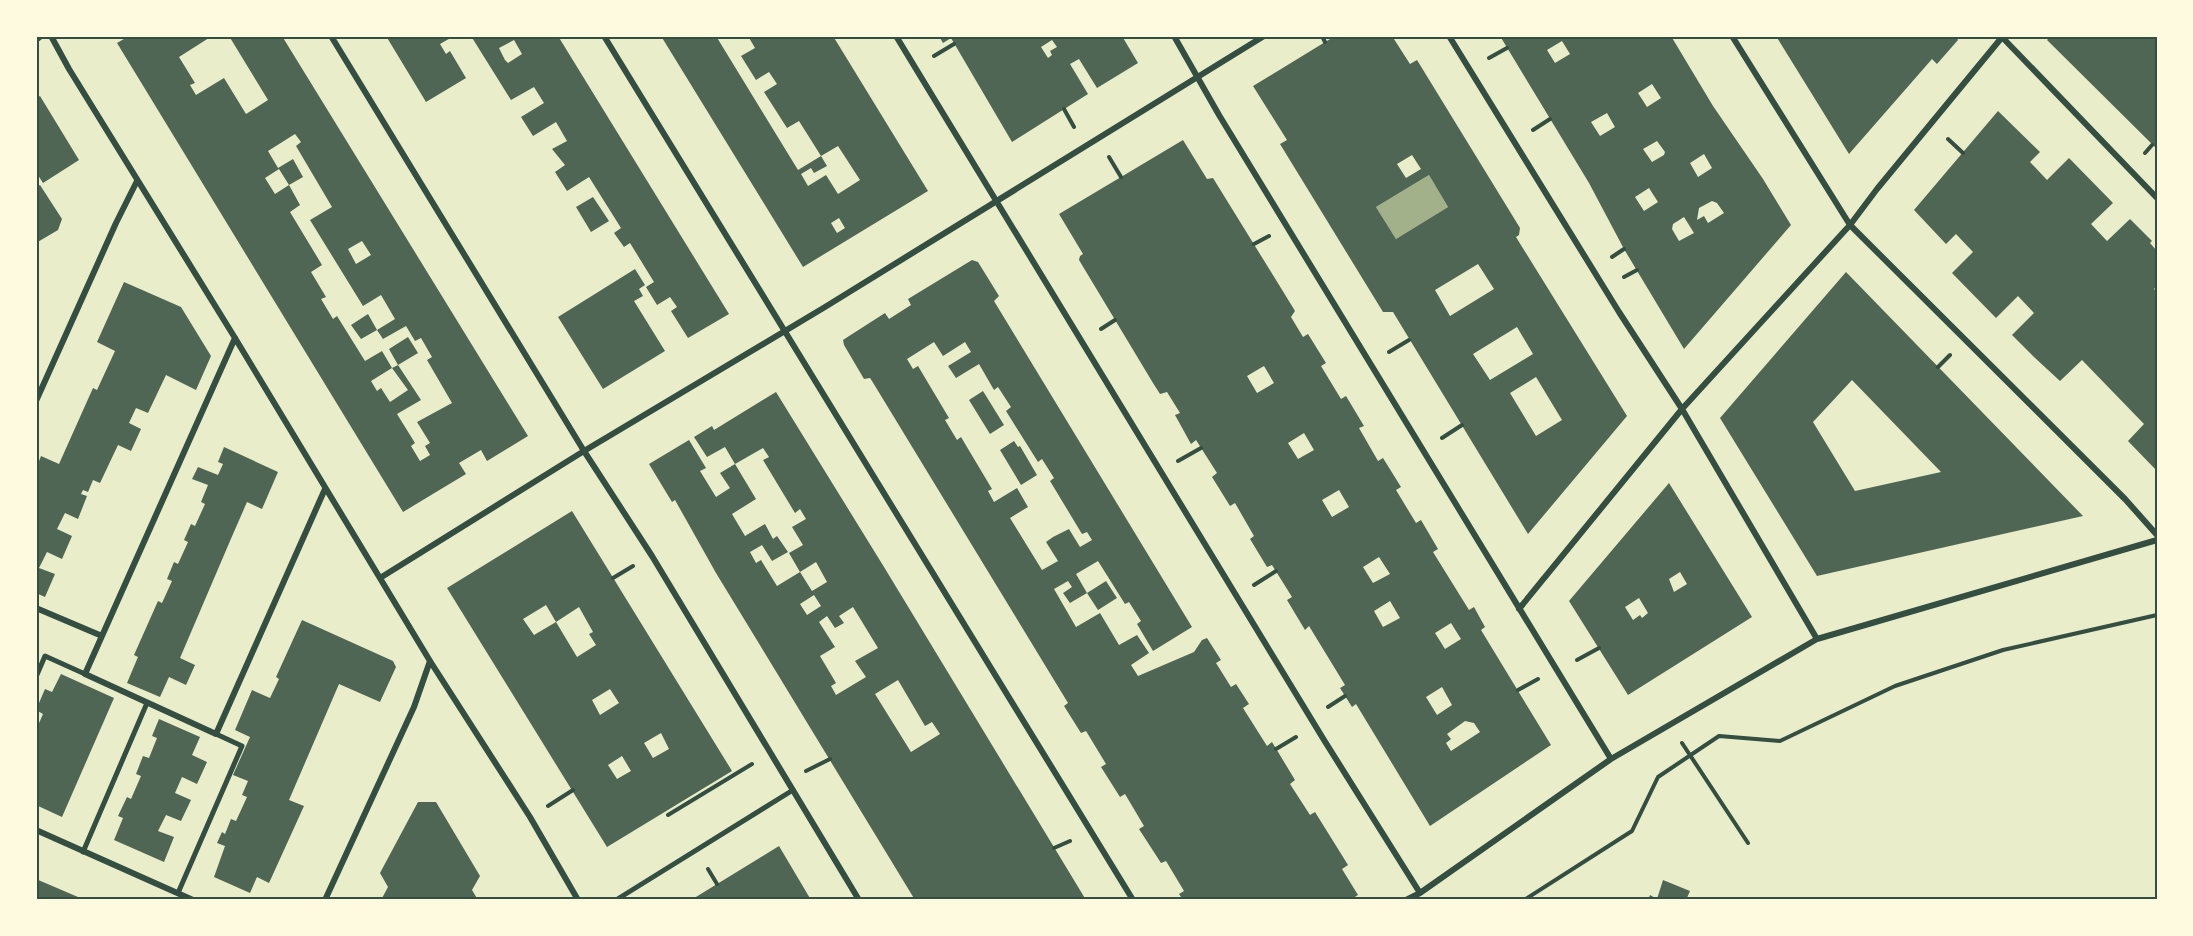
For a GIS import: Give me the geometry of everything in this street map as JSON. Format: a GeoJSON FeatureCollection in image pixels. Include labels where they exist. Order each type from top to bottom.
{"type":"FeatureCollection","features":[{"type":"Feature","properties":{"kind":"street"},"geometry":{"type":"LineString","coordinates":[[36,40],[41,36]]}},
{"type":"Feature","properties":{"kind":"street"},"geometry":{"type":"LineString","coordinates":[[51,36],[430,661],[530,817],[578,900]]}},
{"type":"Feature","properties":{"kind":"street"},"geometry":{"type":"LineString","coordinates":[[331,36],[584,452],[652,556],[859,900]]}},
{"type":"Feature","properties":{"kind":"street"},"geometry":{"type":"LineString","coordinates":[[604,36],[1133,900]]}},
{"type":"Feature","properties":{"kind":"street"},"geometry":{"type":"LineString","coordinates":[[896,36],[1324,740],[1420,893]]}},
{"type":"Feature","properties":{"kind":"street"},"geometry":{"type":"LineString","coordinates":[[1174,36],[1219,115],[1611,759]]}},
{"type":"Feature","properties":{"kind":"street"},"geometry":{"type":"LineString","coordinates":[[380,578],[1264,36]]}},
{"type":"Feature","properties":{"kind":"street"},"geometry":{"type":"LineString","coordinates":[[1449,36],[1619,312],[1682,409],[1817,639]]}},
{"type":"Feature","properties":{"kind":"street"},"geometry":{"type":"LineString","coordinates":[[1732,36],[1850,225],[2116,490],[2157,535]]}},
{"type":"Feature","properties":{"kind":"street"},"geometry":{"type":"LineString","coordinates":[[1519,609],[1682,409],[1850,225],[1876,189],[2002,36],[2157,198]]}},
{"type":"Feature","properties":{"kind":"street"},"geometry":{"type":"LineString","coordinates":[[36,401],[137,181]]}},
{"type":"Feature","properties":{"kind":"street"},"geometry":{"type":"LineString","coordinates":[[85,674],[235,338]]}},
{"type":"Feature","properties":{"kind":"street"},"geometry":{"type":"LineString","coordinates":[[216,734],[325,489]]}},
{"type":"Feature","properties":{"kind":"street"},"geometry":{"type":"LineString","coordinates":[[1406,900],[1420,893],[1611,759],[1817,639],[2157,540]]}},
{"type":"Feature","properties":{"kind":"street"},"geometry":{"type":"LineString","coordinates":[[36,608],[102,636]]}},
{"type":"Feature","properties":{"kind":"street"},"geometry":{"type":"LineString","coordinates":[[36,677],[45,656],[242,746],[178,893]]}},
{"type":"Feature","properties":{"kind":"street"},"geometry":{"type":"LineString","coordinates":[[326,900],[414,707],[430,661]]}},
{"type":"Feature","properties":{"kind":"street"},"geometry":{"type":"LineString","coordinates":[[83,852],[147,703]]}},
{"type":"Feature","properties":{"kind":"street"},"geometry":{"type":"LineString","coordinates":[[616,900],[793,790]]}},
{"type":"Feature","properties":{"kind":"street"},"geometry":{"type":"LineString","coordinates":[[36,830],[193,900]]}},
{"type":"Feature","properties":{"kind":"path"},"geometry":{"type":"LineString","coordinates":[[1322,36],[1325,42]]}},
{"type":"Feature","properties":{"kind":"path"},"geometry":{"type":"LineString","coordinates":[[1524,900],[1632,831],[1658,777],[1719,736],[1780,741],[1894,686],[2003,650],[2157,615]]}},
{"type":"Feature","properties":{"kind":"path"},"geometry":{"type":"LineString","coordinates":[[1670,726],[1748,843]]}},
{"type":"Feature","properties":{"kind":"path"},"geometry":{"type":"LineString","coordinates":[[668,815],[770,752]]}},
{"type":"Feature","properties":{"kind":"shaded area"},"geometry":{"type":"Polygon","coordinates":[[[1429,175],[1448,207],[1396,239],[1376,207],[1429,175]]]}},
{"type":"Feature","properties":{"kind":"building"},"geometry":{"type":"Polygon","coordinates":[[[129,36],[212,36],[179,57],[195,83],[190,85],[196,95],[224,78],[246,114],[268,100],[229,36],[282,36],[528,436],[487,461],[481,450],[459,463],[466,474],[403,512],[117,43],[129,36]],[[295,134],[268,151],[278,168],[293,159],[303,177],[289,185],[300,205],[290,212],[322,265],[311,272],[326,297],[321,299],[333,319],[337,316],[365,361],[382,351],[392,368],[398,365],[421,400],[397,414],[415,443],[411,446],[420,461],[430,455],[425,446],[430,443],[417,422],[452,403],[427,360],[432,357],[421,338],[415,341],[406,326],[383,339],[377,330],[395,319],[381,295],[363,306],[310,220],[332,207],[296,146],[301,142],[295,134]],[[279,169],[265,178],[275,194],[289,185],[279,169]],[[362,241],[348,249],[356,264],[371,255],[362,241]],[[392,368],[371,381],[377,391],[381,388],[390,402],[408,390],[392,368]]]}},
{"type":"Feature","properties":{"kind":"building"},"geometry":{"type":"Polygon","coordinates":[[[386,36],[454,36],[440,44],[446,54],[450,51],[466,78],[426,102],[386,36]]]}},
{"type":"Feature","properties":{"kind":"building"},"geometry":{"type":"Polygon","coordinates":[[[471,36],[558,36],[729,314],[688,338],[671,311],[677,307],[670,297],[657,305],[646,287],[654,282],[630,243],[624,247],[614,233],[621,228],[589,177],[567,191],[555,172],[565,165],[552,149],[567,141],[556,122],[533,136],[521,117],[544,103],[534,87],[511,100],[471,36]],[[514,40],[499,48],[508,63],[522,54],[514,40]]]}},
{"type":"Feature","properties":{"kind":"building"},"geometry":{"type":"Polygon","coordinates":[[[661,36],[716,36],[798,170],[821,156],[799,121],[787,128],[764,92],[777,84],[769,72],[756,80],[741,56],[755,48],[748,36],[833,36],[928,191],[803,267],[661,36]],[[838,146],[821,156],[827,166],[814,173],[811,168],[801,174],[808,186],[826,175],[838,194],[860,180],[838,146]],[[839,218],[831,223],[837,233],[845,228],[839,218]]]}},
{"type":"Feature","properties":{"kind":"building"},"geometry":{"type":"Polygon","coordinates":[[[939,36],[1122,36],[1138,63],[1097,88],[1079,59],[1070,64],[1088,94],[1012,142],[951,38],[943,43],[939,36]],[[1052,40],[1041,47],[1048,58],[1052,55],[1050,51],[1057,47],[1052,40]]]}},
{"type":"Feature","properties":{"kind":"building"},"geometry":{"type":"Polygon","coordinates":[[[1335,36],[1392,36],[1410,64],[1417,60],[1520,228],[1519,235],[1516,237],[1627,416],[1528,534],[1393,312],[1383,312],[1280,144],[1287,140],[1253,86],[1335,36]],[[1412,155],[1397,164],[1406,178],[1421,169],[1412,155]],[[1429,175],[1376,207],[1396,239],[1448,207],[1429,175]],[[1478,264],[1435,290],[1450,316],[1494,289],[1478,264]],[[1517,327],[1473,354],[1490,380],[1533,354],[1517,327]],[[1536,377],[1510,393],[1536,436],[1562,420],[1536,377]]]}},
{"type":"Feature","properties":{"kind":"building"},"geometry":{"type":"Polygon","coordinates":[[[1500,36],[1671,36],[1713,106],[1791,225],[1684,349],[1624,249],[1589,183],[1500,36]],[[1562,41],[1547,50],[1555,63],[1570,54],[1562,41]],[[1652,84],[1638,93],[1647,107],[1661,98],[1652,84]],[[1607,113],[1591,122],[1600,136],[1615,127],[1607,113]],[[1657,141],[1643,149],[1652,162],[1665,152],[1657,141]],[[1704,154],[1690,163],[1698,177],[1712,168],[1704,154]],[[1649,188],[1635,197],[1644,211],[1658,202],[1649,188]],[[1712,201],[1699,208],[1697,220],[1704,216],[1708,223],[1724,213],[1717,203],[1712,201]],[[1684,217],[1673,224],[1672,229],[1679,241],[1694,233],[1684,217]]]}},
{"type":"Feature","properties":{"kind":"building"},"geometry":{"type":"Polygon","coordinates":[[[1776,36],[1956,36],[1958,40],[1937,64],[1932,59],[1849,154],[1776,36]]]}},
{"type":"Feature","properties":{"kind":"building"},"geometry":{"type":"Polygon","coordinates":[[[2051,36],[2157,36],[2157,149],[2047,40],[2051,36]]]}},
{"type":"Feature","properties":{"kind":"building"},"geometry":{"type":"Polygon","coordinates":[[[40,96],[79,160],[43,183],[36,172],[36,98],[40,96]]]}},
{"type":"Feature","properties":{"kind":"building"},"geometry":{"type":"Polygon","coordinates":[[[1998,111],[2040,152],[2030,162],[2047,180],[2069,158],[2113,203],[2091,224],[2107,241],[2130,219],[2152,241],[2150,243],[2157,251],[2157,286],[2154,289],[2157,292],[2157,471],[2128,441],[2144,424],[2082,360],[2060,381],[2034,357],[2012,335],[2034,313],[2018,296],[1996,318],[1952,273],[1973,252],[1956,234],[1946,244],[1914,210],[1998,111]]]}},
{"type":"Feature","properties":{"kind":"building"},"geometry":{"type":"Polygon","coordinates":[[[1183,140],[1207,179],[1213,178],[1292,306],[1295,311],[1291,317],[1303,337],[1308,334],[1326,363],[1321,366],[1341,399],[1346,396],[1364,426],[1359,428],[1378,461],[1383,458],[1401,487],[1396,490],[1416,523],[1421,520],[1438,549],[1433,552],[1469,610],[1474,607],[1485,627],[1481,630],[1551,745],[1430,826],[1356,704],[1352,707],[1340,688],[1345,685],[1309,626],[1305,630],[1287,600],[1292,597],[1272,565],[1267,567],[1250,539],[1254,536],[1235,503],[1230,506],[1212,477],[1217,473],[1196,440],[1191,444],[1175,415],[1180,413],[1167,392],[1160,394],[1153,383],[1079,260],[1083,254],[1059,214],[1183,140]],[[1264,366],[1247,376],[1257,393],[1274,383],[1264,366]],[[1304,433],[1288,443],[1298,459],[1314,450],[1304,433]],[[1339,490],[1322,500],[1332,517],[1349,507],[1339,490]],[[1379,557],[1363,567],[1373,583],[1390,574],[1379,557]],[[1390,601],[1374,611],[1383,627],[1400,618],[1390,601]],[[1451,623],[1435,633],[1445,649],[1461,639],[1451,623]],[[1442,687],[1426,697],[1437,715],[1452,705],[1442,687]],[[1465,721],[1447,734],[1451,739],[1446,743],[1451,751],[1480,732],[1474,723],[1465,721]]]}},
{"type":"Feature","properties":{"kind":"building"},"geometry":{"type":"Polygon","coordinates":[[[40,185],[62,219],[58,230],[36,243],[36,187],[40,185]]]}},
{"type":"Feature","properties":{"kind":"building"},"geometry":{"type":"Polygon","coordinates":[[[593,197],[609,221],[591,232],[576,207],[593,197]]]}},
{"type":"Feature","properties":{"kind":"building"},"geometry":{"type":"Polygon","coordinates":[[[972,260],[978,262],[999,296],[994,301],[1192,627],[1153,651],[1137,624],[1141,621],[1129,602],[1125,604],[1098,561],[1076,574],[1087,593],[1070,603],[1063,593],[1072,587],[1068,581],[1054,589],[1076,627],[1100,613],[1119,645],[1137,635],[1149,653],[1131,665],[1138,676],[1194,652],[1202,640],[1207,638],[1221,660],[1216,663],[1231,687],[1236,684],[1249,704],[1243,708],[1267,746],[1272,742],[1295,780],[1290,784],[1310,815],[1315,812],[1348,865],[1342,869],[1358,895],[1350,900],[1183,900],[1179,894],[1184,891],[1166,861],[1161,863],[1139,829],[1144,826],[1125,794],[1120,797],[1101,767],[1106,764],[1086,731],[1081,733],[1064,706],[1068,703],[872,381],[870,378],[864,379],[844,345],[843,340],[885,313],[889,319],[911,305],[908,299],[972,260]],[[934,342],[907,359],[913,369],[918,366],[949,418],[945,420],[957,440],[961,437],[992,489],[988,491],[994,502],[1017,488],[1028,507],[1010,518],[1042,570],[1058,561],[1046,542],[1053,537],[1069,529],[1080,547],[1092,540],[1087,532],[1082,534],[1050,481],[1054,478],[1042,459],[1038,462],[1006,411],[1011,407],[998,387],[994,390],[979,364],[956,378],[948,366],[971,352],[965,342],[943,356],[934,342]]]}},
{"type":"Feature","properties":{"kind":"building"},"geometry":{"type":"Polygon","coordinates":[[[635,269],[645,285],[639,289],[643,296],[634,301],[665,351],[603,389],[558,317],[635,269]]]}},
{"type":"Feature","properties":{"kind":"building"},"geometry":{"type":"Polygon","coordinates":[[[1846,272],[2083,516],[1817,576],[1720,418],[1846,272]],[[1852,380],[1813,422],[1855,491],[1941,472],[1852,380]]]}},
{"type":"Feature","properties":{"kind":"building"},"geometry":{"type":"Polygon","coordinates":[[[124,282],[181,307],[211,356],[196,390],[166,375],[148,413],[136,408],[129,423],[141,429],[131,451],[118,445],[100,483],[93,480],[88,492],[83,490],[81,494],[87,496],[78,519],[65,513],[57,529],[72,536],[62,559],[47,552],[39,568],[55,574],[45,597],[36,593],[36,485],[39,477],[36,476],[36,469],[41,456],[59,464],[93,388],[97,390],[115,351],[97,342],[124,282]]]}},
{"type":"Feature","properties":{"kind":"building"},"geometry":{"type":"Polygon","coordinates":[[[368,314],[377,330],[361,339],[351,325],[368,314]]]}},
{"type":"Feature","properties":{"kind":"building"},"geometry":{"type":"Polygon","coordinates":[[[408,337],[418,353],[398,365],[389,349],[408,337]]]}},
{"type":"Feature","properties":{"kind":"building"},"geometry":{"type":"Polygon","coordinates":[[[983,391],[1004,425],[990,434],[969,400],[983,391]]]}},
{"type":"Feature","properties":{"kind":"building"},"geometry":{"type":"Polygon","coordinates":[[[776,392],[1086,900],[915,900],[716,573],[675,500],[672,502],[649,464],[689,440],[706,468],[700,471],[716,497],[730,488],[720,473],[735,464],[725,447],[707,457],[694,437],[712,426],[714,430],[776,392]],[[763,448],[735,464],[756,499],[732,514],[745,536],[765,524],[773,539],[777,536],[788,552],[772,561],[762,545],[750,552],[756,563],[761,560],[777,586],[800,572],[789,553],[803,545],[792,527],[806,519],[800,509],[795,513],[763,460],[769,457],[763,448]],[[816,562],[800,572],[812,591],[827,582],[816,562]],[[814,595],[800,604],[807,615],[821,606],[814,595]],[[853,607],[839,616],[844,623],[835,628],[827,616],[819,622],[835,647],[820,656],[836,683],[831,686],[836,695],[866,677],[855,661],[878,648],[853,607]],[[898,680],[875,694],[911,752],[940,734],[932,722],[925,726],[898,680]]]}},
{"type":"Feature","properties":{"kind":"building"},"geometry":{"type":"Polygon","coordinates":[[[1014,441],[1018,447],[1020,446],[1037,475],[1021,485],[1000,450],[1014,441]]]}},
{"type":"Feature","properties":{"kind":"building"},"geometry":{"type":"Polygon","coordinates":[[[224,447],[278,472],[262,509],[247,502],[230,541],[180,658],[195,665],[186,685],[169,677],[160,697],[127,683],[138,657],[134,655],[158,601],[162,603],[172,581],[167,579],[174,562],[178,564],[188,542],[184,540],[191,524],[195,526],[205,504],[201,502],[208,485],[192,479],[198,467],[218,475],[223,464],[218,462],[224,447]]]}},
{"type":"Feature","properties":{"kind":"building"},"geometry":{"type":"Polygon","coordinates":[[[1669,483],[1752,617],[1628,695],[1569,601],[1669,483]],[[1680,572],[1669,579],[1674,592],[1687,584],[1680,572]],[[1639,598],[1625,607],[1633,620],[1640,615],[1642,618],[1648,613],[1639,598]]]}},
{"type":"Feature","properties":{"kind":"building"},"geometry":{"type":"Polygon","coordinates":[[[572,511],[732,771],[607,847],[447,588],[572,511]],[[546,605],[523,619],[534,635],[556,622],[546,605]],[[579,607],[556,622],[577,657],[596,645],[589,634],[593,632],[579,607]],[[610,689],[592,700],[600,715],[619,703],[610,689]],[[661,733],[644,743],[653,758],[669,749],[661,733]],[[622,756],[608,765],[617,779],[631,771],[622,756]]]}},
{"type":"Feature","properties":{"kind":"building"},"geometry":{"type":"Polygon","coordinates":[[[1106,581],[1117,598],[1098,610],[1087,593],[1106,581]]]}},
{"type":"Feature","properties":{"kind":"building"},"geometry":{"type":"Polygon","coordinates":[[[302,620],[393,661],[396,667],[380,702],[339,684],[289,800],[304,806],[269,883],[257,877],[250,893],[214,877],[225,846],[217,843],[222,832],[225,834],[231,819],[236,821],[247,797],[242,795],[248,781],[233,775],[250,737],[235,730],[252,690],[270,698],[279,679],[276,677],[302,620]]]}},
{"type":"Feature","properties":{"kind":"building"},"geometry":{"type":"Polygon","coordinates":[[[61,674],[114,698],[62,817],[36,805],[36,730],[43,714],[36,710],[45,689],[52,692],[61,674]]]}},
{"type":"Feature","properties":{"kind":"building"},"geometry":{"type":"Polygon","coordinates":[[[159,719],[200,737],[192,755],[207,762],[197,784],[182,777],[175,793],[191,800],[181,821],[166,815],[158,831],[174,837],[164,862],[114,840],[123,818],[118,816],[127,797],[131,799],[141,776],[136,774],[143,756],[149,758],[157,738],[152,736],[159,719]]]}},
{"type":"Feature","properties":{"kind":"building"},"geometry":{"type":"Polygon","coordinates":[[[418,802],[436,802],[480,876],[472,890],[478,900],[381,900],[388,887],[380,873],[418,802]]]}},
{"type":"Feature","properties":{"kind":"building"},"geometry":{"type":"Polygon","coordinates":[[[779,846],[811,900],[691,900],[779,846]]]}},
{"type":"Feature","properties":{"kind":"building"},"geometry":{"type":"Polygon","coordinates":[[[36,879],[85,900],[36,900],[36,879]]]}},
{"type":"Feature","properties":{"kind":"building"},"geometry":{"type":"Polygon","coordinates":[[[1663,880],[1690,891],[1686,900],[1648,900],[1650,895],[1657,899],[1663,880]]]}}]}
